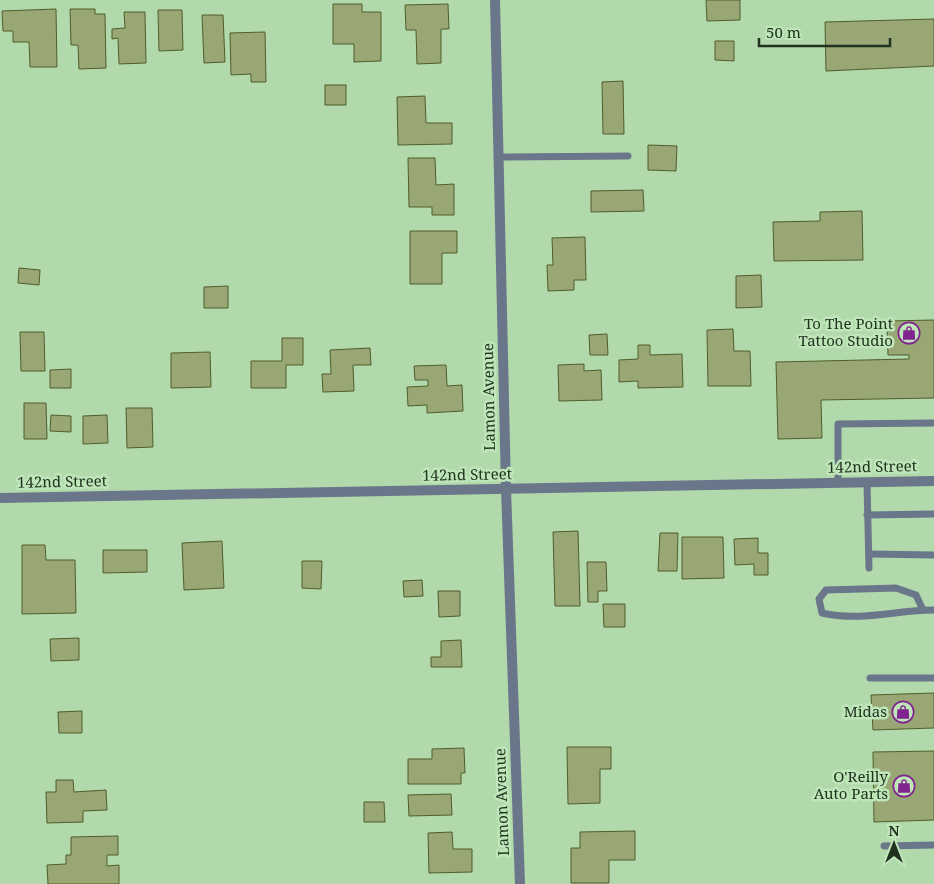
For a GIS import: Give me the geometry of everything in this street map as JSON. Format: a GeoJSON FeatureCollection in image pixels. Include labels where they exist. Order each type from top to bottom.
{"type":"FeatureCollection","features":[{"type":"Feature","properties":{"kind":"street","name":"Lamon Avenue"},"geometry":{"type":"LineString","coordinates":[[495,0],[506,489],[520,884]]}},
{"type":"Feature","properties":{"kind":"street","name":"142nd Street"},"geometry":{"type":"LineString","coordinates":[[0,498],[934,481]]}},
{"type":"Feature","properties":{"kind":"lane"},"geometry":{"type":"LineString","coordinates":[[499,157],[628,156]]}},
{"type":"Feature","properties":{"kind":"lane"},"geometry":{"type":"LineString","coordinates":[[838,483],[838,424],[934,423]]}},
{"type":"Feature","properties":{"kind":"lane"},"geometry":{"type":"LineString","coordinates":[[867,483],[869,568]]}},
{"type":"Feature","properties":{"kind":"lane"},"geometry":{"type":"LineString","coordinates":[[868,515],[934,514]]}},
{"type":"Feature","properties":{"kind":"lane"},"geometry":{"type":"LineString","coordinates":[[869,554],[934,555]]}},
{"type":"Feature","properties":{"kind":"lane"},"geometry":{"type":"LineString","coordinates":[[924,610],[916,595],[896,588],[826,590],[819,600],[822,613],[839,617],[874,617],[934,610]]}},
{"type":"Feature","properties":{"kind":"lane"},"geometry":{"type":"LineString","coordinates":[[870,678],[934,678]]}},
{"type":"Feature","properties":{"kind":"lane"},"geometry":{"type":"LineString","coordinates":[[884,846],[934,845]]}},
{"type":"Feature","properties":{"kind":"building"},"geometry":{"type":"Polygon","coordinates":[[[706,0],[740,0],[740,20],[707,21],[706,0]]]}},
{"type":"Feature","properties":{"kind":"building"},"geometry":{"type":"Polygon","coordinates":[[[333,4],[362,4],[362,12],[381,12],[381,61],[354,62],[354,44],[333,44],[333,4]]]}},
{"type":"Feature","properties":{"kind":"building"},"geometry":{"type":"Polygon","coordinates":[[[448,4],[449,29],[441,29],[441,63],[417,64],[416,30],[406,30],[405,5],[448,4]]]}},
{"type":"Feature","properties":{"kind":"building"},"geometry":{"type":"Polygon","coordinates":[[[56,9],[57,67],[30,67],[29,42],[13,42],[13,31],[3,31],[2,11],[56,9]]]}},
{"type":"Feature","properties":{"kind":"building"},"geometry":{"type":"Polygon","coordinates":[[[70,9],[95,9],[95,14],[105,14],[106,68],[79,69],[78,45],[71,45],[70,9]]]}},
{"type":"Feature","properties":{"kind":"building"},"geometry":{"type":"Polygon","coordinates":[[[158,10],[182,10],[183,50],[159,51],[158,10]]]}},
{"type":"Feature","properties":{"kind":"building"},"geometry":{"type":"Polygon","coordinates":[[[124,12],[145,12],[146,63],[119,64],[118,38],[112,39],[112,29],[125,28],[124,12]]]}},
{"type":"Feature","properties":{"kind":"building"},"geometry":{"type":"Polygon","coordinates":[[[202,15],[223,15],[225,62],[204,63],[202,15]]]}},
{"type":"Feature","properties":{"kind":"building"},"geometry":{"type":"Polygon","coordinates":[[[934,19],[934,66],[826,71],[825,22],[934,19]]]}},
{"type":"Feature","properties":{"kind":"building"},"geometry":{"type":"Polygon","coordinates":[[[265,32],[266,82],[251,82],[251,74],[231,75],[230,33],[265,32]]]}},
{"type":"Feature","properties":{"kind":"building"},"geometry":{"type":"Polygon","coordinates":[[[715,41],[734,41],[734,61],[715,60],[715,41]]]}},
{"type":"Feature","properties":{"kind":"building"},"geometry":{"type":"Polygon","coordinates":[[[623,81],[624,134],[603,134],[602,82],[623,81]]]}},
{"type":"Feature","properties":{"kind":"building"},"geometry":{"type":"Polygon","coordinates":[[[325,85],[346,85],[346,105],[325,105],[325,85]]]}},
{"type":"Feature","properties":{"kind":"building"},"geometry":{"type":"Polygon","coordinates":[[[425,96],[426,123],[452,123],[452,144],[398,145],[397,97],[425,96]]]}},
{"type":"Feature","properties":{"kind":"building"},"geometry":{"type":"Polygon","coordinates":[[[648,145],[677,146],[676,171],[648,170],[648,145]]]}},
{"type":"Feature","properties":{"kind":"building"},"geometry":{"type":"Polygon","coordinates":[[[408,158],[435,158],[436,185],[454,184],[454,215],[432,215],[432,207],[409,207],[408,158]]]}},
{"type":"Feature","properties":{"kind":"building"},"geometry":{"type":"Polygon","coordinates":[[[643,190],[644,211],[591,212],[591,191],[643,190]]]}},
{"type":"Feature","properties":{"kind":"building"},"geometry":{"type":"Polygon","coordinates":[[[862,211],[863,260],[774,261],[773,222],[820,221],[820,212],[862,211]]]}},
{"type":"Feature","properties":{"kind":"building"},"geometry":{"type":"Polygon","coordinates":[[[410,231],[457,231],[457,253],[442,253],[442,284],[410,284],[410,231]]]}},
{"type":"Feature","properties":{"kind":"building"},"geometry":{"type":"Polygon","coordinates":[[[585,237],[586,280],[574,280],[574,290],[548,291],[547,265],[553,265],[552,238],[585,237]]]}},
{"type":"Feature","properties":{"kind":"building"},"geometry":{"type":"Polygon","coordinates":[[[19,268],[40,270],[39,285],[18,283],[19,268]]]}},
{"type":"Feature","properties":{"kind":"building"},"geometry":{"type":"Polygon","coordinates":[[[761,275],[762,307],[736,308],[736,276],[761,275]]]}},
{"type":"Feature","properties":{"kind":"building"},"geometry":{"type":"Polygon","coordinates":[[[228,286],[228,308],[204,308],[204,287],[228,286]]]}},
{"type":"Feature","properties":{"kind":"building"},"geometry":{"type":"Polygon","coordinates":[[[934,320],[934,398],[821,400],[822,438],[778,439],[776,362],[909,359],[909,355],[888,355],[887,321],[934,320]]]}},
{"type":"Feature","properties":{"kind":"building"},"geometry":{"type":"Polygon","coordinates":[[[733,329],[734,351],[750,351],[751,386],[708,386],[707,330],[733,329]]]}},
{"type":"Feature","properties":{"kind":"building"},"geometry":{"type":"Polygon","coordinates":[[[20,332],[44,332],[45,371],[21,371],[20,332]]]}},
{"type":"Feature","properties":{"kind":"building"},"geometry":{"type":"Polygon","coordinates":[[[607,334],[608,355],[590,355],[589,335],[607,334]]]}},
{"type":"Feature","properties":{"kind":"building"},"geometry":{"type":"Polygon","coordinates":[[[282,338],[303,338],[303,365],[286,365],[286,388],[251,388],[251,361],[282,361],[282,338]]]}},
{"type":"Feature","properties":{"kind":"building"},"geometry":{"type":"Polygon","coordinates":[[[638,345],[650,345],[650,355],[682,354],[683,387],[638,388],[638,381],[619,382],[619,360],[638,359],[638,345]]]}},
{"type":"Feature","properties":{"kind":"building"},"geometry":{"type":"Polygon","coordinates":[[[370,348],[371,365],[353,365],[354,391],[323,392],[322,374],[331,374],[330,350],[370,348]]]}},
{"type":"Feature","properties":{"kind":"building"},"geometry":{"type":"Polygon","coordinates":[[[210,352],[211,387],[171,388],[171,353],[210,352]]]}},
{"type":"Feature","properties":{"kind":"building"},"geometry":{"type":"Polygon","coordinates":[[[584,364],[584,371],[601,370],[602,400],[559,401],[558,365],[584,364]]]}},
{"type":"Feature","properties":{"kind":"building"},"geometry":{"type":"Polygon","coordinates":[[[446,365],[447,386],[462,385],[463,411],[427,413],[427,405],[408,406],[407,387],[428,386],[428,380],[415,380],[414,366],[446,365]]]}},
{"type":"Feature","properties":{"kind":"building"},"geometry":{"type":"Polygon","coordinates":[[[71,369],[71,388],[50,388],[50,370],[71,369]]]}},
{"type":"Feature","properties":{"kind":"building"},"geometry":{"type":"Polygon","coordinates":[[[24,403],[46,403],[47,439],[24,439],[24,403]]]}},
{"type":"Feature","properties":{"kind":"building"},"geometry":{"type":"Polygon","coordinates":[[[126,408],[152,408],[153,447],[127,448],[126,408]]]}},
{"type":"Feature","properties":{"kind":"building"},"geometry":{"type":"Polygon","coordinates":[[[51,415],[71,416],[71,432],[50,431],[51,415]]]}},
{"type":"Feature","properties":{"kind":"building"},"geometry":{"type":"Polygon","coordinates":[[[107,415],[108,443],[83,444],[83,416],[107,415]]]}},
{"type":"Feature","properties":{"kind":"building"},"geometry":{"type":"Polygon","coordinates":[[[578,531],[580,606],[555,606],[553,532],[578,531]]]}},
{"type":"Feature","properties":{"kind":"building"},"geometry":{"type":"Polygon","coordinates":[[[660,533],[678,533],[677,571],[658,571],[660,533]]]}},
{"type":"Feature","properties":{"kind":"building"},"geometry":{"type":"Polygon","coordinates":[[[682,537],[723,537],[724,578],[682,579],[682,537]]]}},
{"type":"Feature","properties":{"kind":"building"},"geometry":{"type":"Polygon","coordinates":[[[758,538],[758,553],[768,553],[768,575],[754,575],[754,564],[735,565],[734,539],[758,538]]]}},
{"type":"Feature","properties":{"kind":"building"},"geometry":{"type":"Polygon","coordinates":[[[222,541],[224,588],[184,590],[182,543],[222,541]]]}},
{"type":"Feature","properties":{"kind":"building"},"geometry":{"type":"Polygon","coordinates":[[[22,545],[45,545],[46,560],[75,560],[76,613],[22,614],[22,545]]]}},
{"type":"Feature","properties":{"kind":"building"},"geometry":{"type":"Polygon","coordinates":[[[103,550],[147,550],[147,572],[103,573],[103,550]]]}},
{"type":"Feature","properties":{"kind":"building"},"geometry":{"type":"Polygon","coordinates":[[[302,561],[322,561],[321,589],[302,588],[302,561]]]}},
{"type":"Feature","properties":{"kind":"building"},"geometry":{"type":"Polygon","coordinates":[[[587,562],[606,562],[607,591],[598,591],[598,602],[588,602],[587,562]]]}},
{"type":"Feature","properties":{"kind":"building"},"geometry":{"type":"Polygon","coordinates":[[[422,580],[423,596],[404,597],[403,581],[422,580]]]}},
{"type":"Feature","properties":{"kind":"building"},"geometry":{"type":"Polygon","coordinates":[[[438,591],[460,591],[460,616],[439,617],[438,591]]]}},
{"type":"Feature","properties":{"kind":"building"},"geometry":{"type":"Polygon","coordinates":[[[603,604],[625,604],[625,627],[604,627],[603,604]]]}},
{"type":"Feature","properties":{"kind":"building"},"geometry":{"type":"Polygon","coordinates":[[[79,638],[79,660],[51,661],[50,639],[79,638]]]}},
{"type":"Feature","properties":{"kind":"building"},"geometry":{"type":"Polygon","coordinates":[[[461,640],[462,667],[431,667],[431,657],[441,657],[441,641],[461,640]]]}},
{"type":"Feature","properties":{"kind":"building","name":"Midas"},"geometry":{"type":"Polygon","coordinates":[[[934,693],[934,728],[873,730],[871,695],[934,693]]]}},
{"type":"Feature","properties":{"kind":"building"},"geometry":{"type":"Polygon","coordinates":[[[82,711],[82,733],[59,733],[58,712],[82,711]]]}},
{"type":"Feature","properties":{"kind":"building"},"geometry":{"type":"Polygon","coordinates":[[[567,747],[611,747],[611,769],[600,769],[600,803],[568,804],[567,747]]]}},
{"type":"Feature","properties":{"kind":"building"},"geometry":{"type":"Polygon","coordinates":[[[464,748],[465,773],[461,773],[461,784],[408,784],[408,759],[432,759],[432,749],[464,748]]]}},
{"type":"Feature","properties":{"kind":"building","name":"O'Reilly Auto Parts"},"geometry":{"type":"Polygon","coordinates":[[[934,751],[934,820],[874,822],[873,752],[934,751]]]}},
{"type":"Feature","properties":{"kind":"building"},"geometry":{"type":"Polygon","coordinates":[[[56,780],[73,780],[74,792],[106,790],[107,810],[83,811],[83,822],[47,823],[46,792],[56,792],[56,780]]]}},
{"type":"Feature","properties":{"kind":"building"},"geometry":{"type":"Polygon","coordinates":[[[451,794],[452,815],[409,816],[408,795],[451,794]]]}},
{"type":"Feature","properties":{"kind":"building"},"geometry":{"type":"Polygon","coordinates":[[[364,802],[384,802],[385,822],[364,822],[364,802]]]}},
{"type":"Feature","properties":{"kind":"building"},"geometry":{"type":"Polygon","coordinates":[[[635,831],[635,860],[609,860],[609,883],[571,883],[571,848],[580,848],[580,832],[635,831]]]}},
{"type":"Feature","properties":{"kind":"building"},"geometry":{"type":"Polygon","coordinates":[[[452,832],[453,849],[472,849],[472,872],[429,873],[428,833],[452,832]]]}},
{"type":"Feature","properties":{"kind":"building"},"geometry":{"type":"Polygon","coordinates":[[[118,836],[118,855],[107,855],[107,866],[119,865],[119,884],[48,884],[47,865],[66,864],[66,855],[71,855],[71,837],[118,836]]]}},
{"type":"Feature","properties":{"kind":"place","name":"To The Point Tattoo Studio"},"geometry":{"type":"Point","coordinates":[909,333]}},
{"type":"Feature","properties":{"kind":"place","name":"Midas"},"geometry":{"type":"Point","coordinates":[903,712]}},
{"type":"Feature","properties":{"kind":"place","name":"O'Reilly Auto Parts"},"geometry":{"type":"Point","coordinates":[904,786]}}]}
